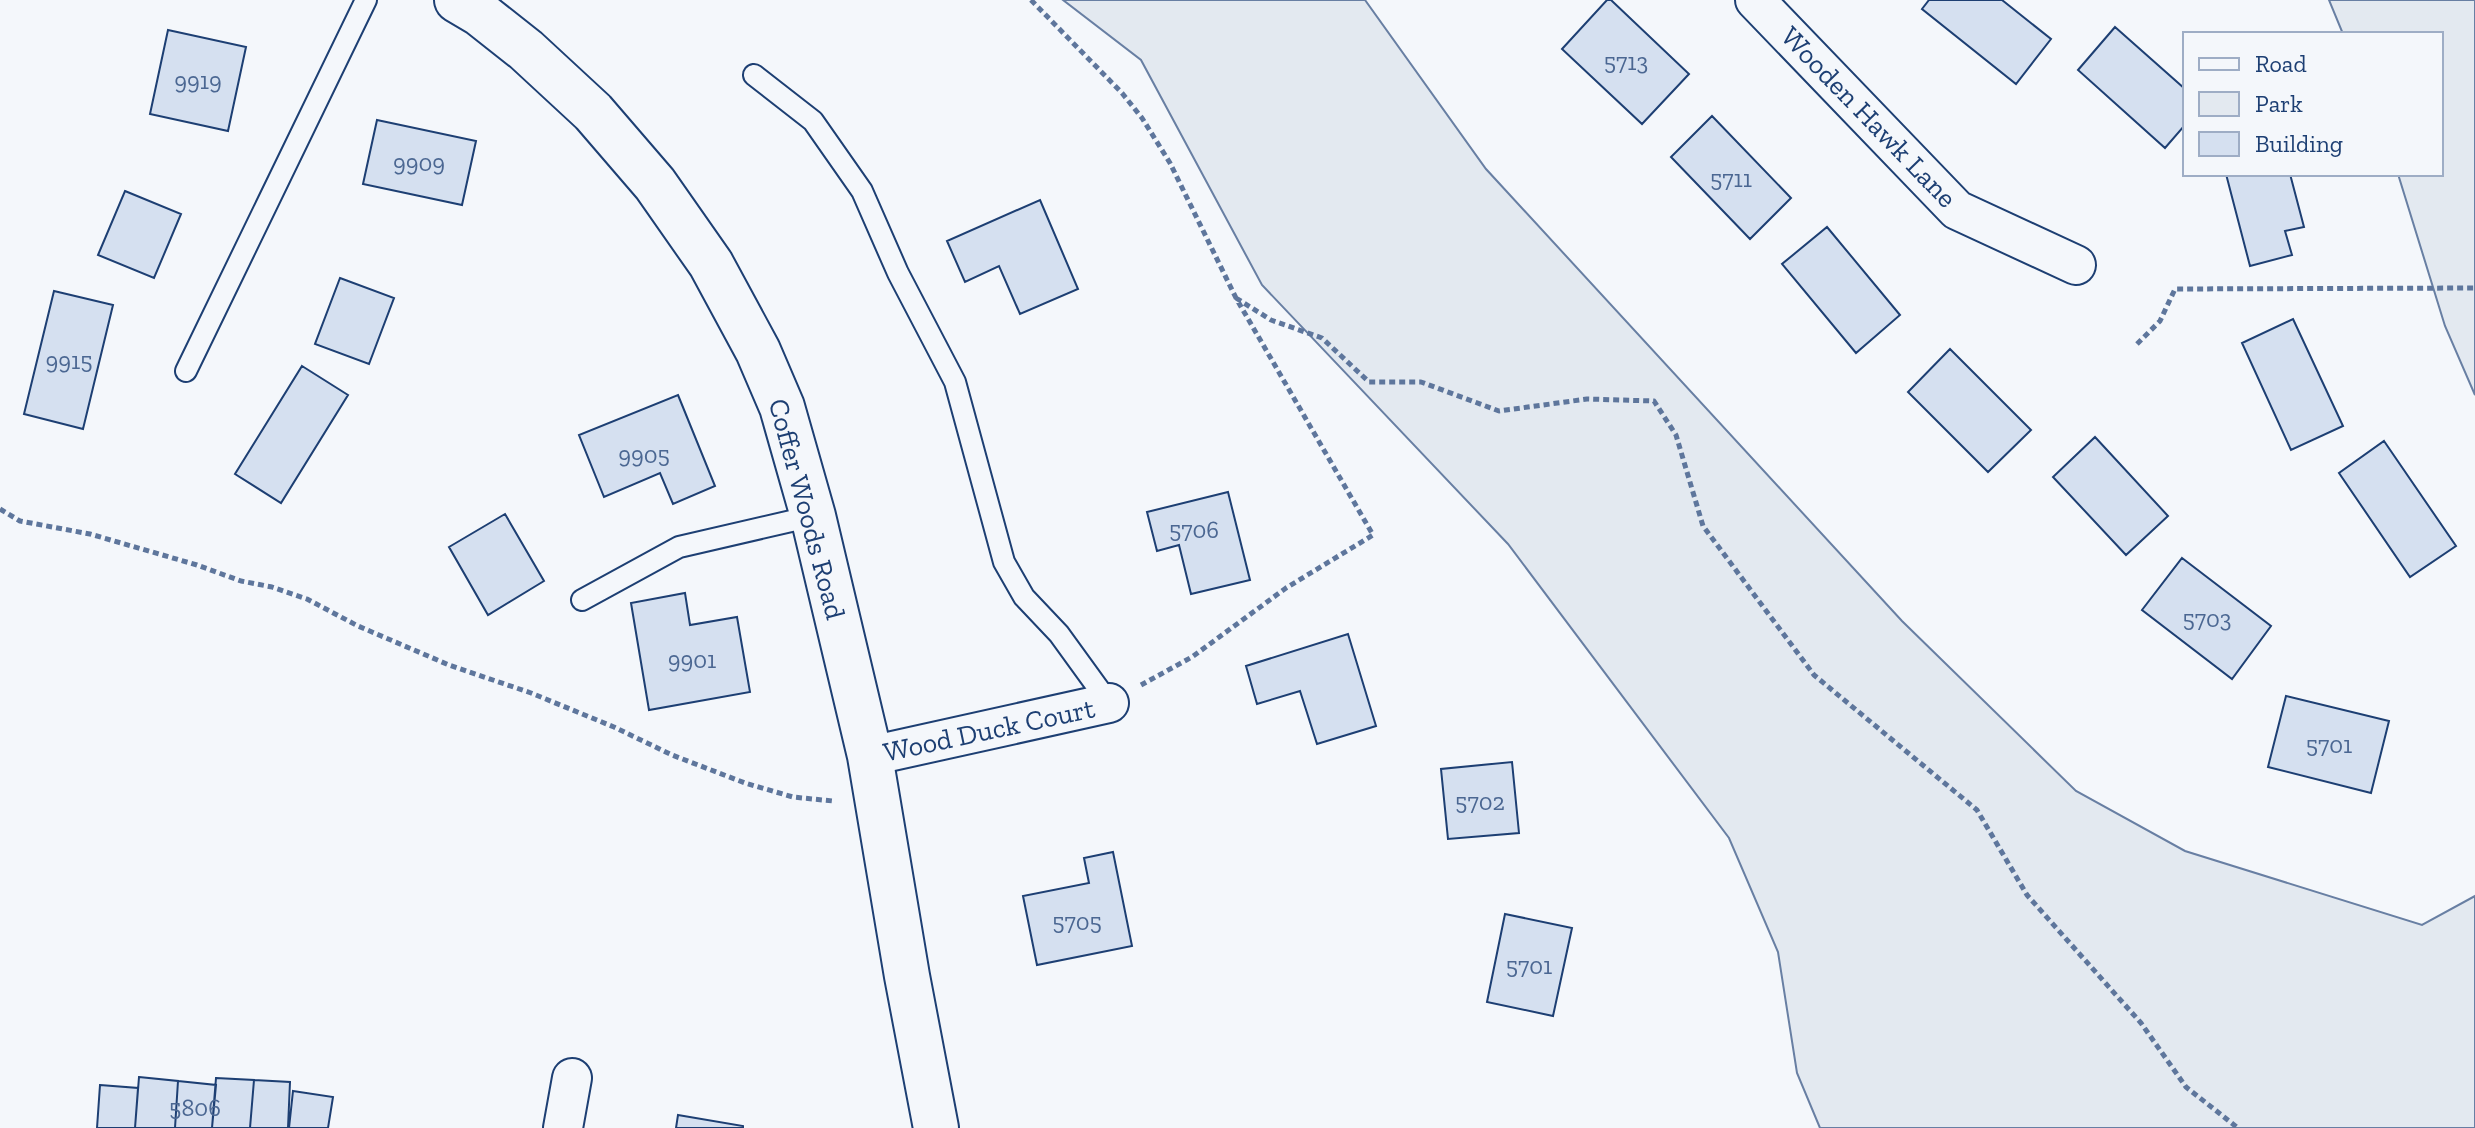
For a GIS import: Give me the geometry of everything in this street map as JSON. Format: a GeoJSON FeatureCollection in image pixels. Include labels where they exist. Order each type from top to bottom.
{"type":"FeatureCollection","features":[{"type":"Feature","properties":{"kind":"street","name":"Coffer Woods Road"},"geometry":{"type":"LineString","coordinates":[[457,0],[526,50],[593,112],[655,184],[711,264],[758,351],[782,407],[813,516],[873,776],[936,1128]]}},
{"type":"Feature","properties":{"kind":"street","name":"Wooden Hawk Lane"},"geometry":{"type":"LineString","coordinates":[[1755,0],[1957,210],[2076,265]]}},
{"type":"Feature","properties":{"kind":"street","name":"Wood Duck Court"},"geometry":{"type":"LineString","coordinates":[[873,776],[1109,703]]}},
{"type":"Feature","properties":{"kind":"street"},"geometry":{"type":"LineString","coordinates":[[563,1128],[572,1078]]}},
{"type":"Feature","properties":{"kind":"lane"},"geometry":{"type":"LineString","coordinates":[[186,371],[366,0]]}},
{"type":"Feature","properties":{"kind":"lane"},"geometry":{"type":"LineString","coordinates":[[754,75],[813,121],[862,191],[898,273],[955,382],[1004,562],[1024,597],[1059,634],[1109,703]]}},
{"type":"Feature","properties":{"kind":"lane"},"geometry":{"type":"LineString","coordinates":[[582,600],[679,547],[813,516]]}},
{"type":"Feature","properties":{"kind":"path"},"geometry":{"type":"LineString","coordinates":[[1031,0],[1122,93],[1142,118],[1170,163],[1236,298],[1373,535],[1286,588],[1192,657],[1109,703]]}},
{"type":"Feature","properties":{"kind":"path"},"geometry":{"type":"LineString","coordinates":[[2137,344],[2160,321],[2175,289],[2475,288]]}},
{"type":"Feature","properties":{"kind":"path"},"geometry":{"type":"LineString","coordinates":[[1236,298],[1271,320],[1322,338],[1369,382],[1421,382],[1499,411],[1587,399],[1654,401],[1676,435],[1703,526],[1804,663],[1814,675],[1977,810],[2027,895],[2141,1023],[2186,1087],[2238,1128]]}},
{"type":"Feature","properties":{"kind":"path"},"geometry":{"type":"LineString","coordinates":[[0,509],[20,521],[119,542],[307,599],[358,626],[449,665],[531,693],[672,755],[745,783],[793,797],[849,802],[873,776]]}},
{"type":"Feature","properties":{"kind":"green space"},"geometry":{"type":"Polygon","coordinates":[[[1063,0],[1365,0],[1486,169],[1902,621],[2076,791],[2185,851],[2422,925],[2475,896],[2475,1128],[1820,1128],[1797,1073],[1778,952],[1729,838],[1508,544],[1262,285],[1141,60],[1063,0]]]}},
{"type":"Feature","properties":{"kind":"green space"},"geometry":{"type":"Polygon","coordinates":[[[2329,0],[2475,0],[2475,395],[2445,326],[2399,176],[2443,176],[2443,32],[2342,32],[2329,0]]]}},
{"type":"Feature","properties":{"kind":"building"},"geometry":{"type":"Polygon","coordinates":[[[1607,0],[1611,0],[1689,74],[1642,124],[1562,49],[1607,0]]]}},
{"type":"Feature","properties":{"kind":"building"},"geometry":{"type":"Polygon","coordinates":[[[1929,0],[2002,0],[2051,39],[2016,84],[1922,9],[1929,0]]]}},
{"type":"Feature","properties":{"kind":"building"},"geometry":{"type":"Polygon","coordinates":[[[2115,27],[2183,87],[2183,127],[2165,148],[2078,70],[2115,27]]]}},
{"type":"Feature","properties":{"kind":"building"},"geometry":{"type":"Polygon","coordinates":[[[168,30],[246,47],[228,131],[150,114],[168,30]]]}},
{"type":"Feature","properties":{"kind":"building"},"geometry":{"type":"Polygon","coordinates":[[[1712,116],[1791,198],[1750,239],[1671,157],[1712,116]]]}},
{"type":"Feature","properties":{"kind":"building"},"geometry":{"type":"Polygon","coordinates":[[[377,120],[476,141],[462,205],[363,184],[377,120]]]}},
{"type":"Feature","properties":{"kind":"building"},"geometry":{"type":"Polygon","coordinates":[[[2227,176],[2291,176],[2304,227],[2285,231],[2292,255],[2250,266],[2227,176]]]}},
{"type":"Feature","properties":{"kind":"building"},"geometry":{"type":"Polygon","coordinates":[[[125,191],[181,214],[154,278],[98,255],[125,191]]]}},
{"type":"Feature","properties":{"kind":"building"},"geometry":{"type":"Polygon","coordinates":[[[1040,200],[1078,289],[1020,314],[999,266],[965,282],[947,241],[1040,200]]]}},
{"type":"Feature","properties":{"kind":"building"},"geometry":{"type":"Polygon","coordinates":[[[1827,227],[1900,315],[1856,353],[1782,264],[1827,227]]]}},
{"type":"Feature","properties":{"kind":"building"},"geometry":{"type":"Polygon","coordinates":[[[340,278],[394,298],[369,364],[315,344],[340,278]]]}},
{"type":"Feature","properties":{"kind":"building"},"geometry":{"type":"Polygon","coordinates":[[[54,291],[113,305],[83,429],[24,414],[54,291]]]}},
{"type":"Feature","properties":{"kind":"building"},"geometry":{"type":"Polygon","coordinates":[[[2293,319],[2343,426],[2291,450],[2242,343],[2293,319]]]}},
{"type":"Feature","properties":{"kind":"building"},"geometry":{"type":"Polygon","coordinates":[[[1950,349],[2031,430],[1988,472],[1908,392],[1950,349]]]}},
{"type":"Feature","properties":{"kind":"building"},"geometry":{"type":"Polygon","coordinates":[[[302,366],[348,395],[281,503],[235,474],[302,366]]]}},
{"type":"Feature","properties":{"kind":"building"},"geometry":{"type":"Polygon","coordinates":[[[678,395],[715,486],[673,504],[660,473],[604,497],[579,435],[678,395]]]}},
{"type":"Feature","properties":{"kind":"building"},"geometry":{"type":"Polygon","coordinates":[[[2095,437],[2168,516],[2126,555],[2053,477],[2095,437]]]}},
{"type":"Feature","properties":{"kind":"building"},"geometry":{"type":"Polygon","coordinates":[[[2384,441],[2456,546],[2410,577],[2339,473],[2384,441]]]}},
{"type":"Feature","properties":{"kind":"building"},"geometry":{"type":"Polygon","coordinates":[[[1228,492],[1250,580],[1191,594],[1179,545],[1157,551],[1147,512],[1228,492]]]}},
{"type":"Feature","properties":{"kind":"building"},"geometry":{"type":"Polygon","coordinates":[[[505,514],[544,581],[488,615],[449,547],[505,514]]]}},
{"type":"Feature","properties":{"kind":"building"},"geometry":{"type":"Polygon","coordinates":[[[2182,558],[2271,626],[2232,679],[2142,610],[2182,558]]]}},
{"type":"Feature","properties":{"kind":"building"},"geometry":{"type":"Polygon","coordinates":[[[685,593],[690,625],[737,617],[750,692],[649,710],[631,603],[685,593]]]}},
{"type":"Feature","properties":{"kind":"building"},"geometry":{"type":"Polygon","coordinates":[[[1348,634],[1376,726],[1317,744],[1300,691],[1257,704],[1246,666],[1348,634]]]}},
{"type":"Feature","properties":{"kind":"building"},"geometry":{"type":"Polygon","coordinates":[[[2286,696],[2389,721],[2371,793],[2268,767],[2286,696]]]}},
{"type":"Feature","properties":{"kind":"building"},"geometry":{"type":"Polygon","coordinates":[[[1512,762],[1519,833],[1448,839],[1441,769],[1512,762]]]}},
{"type":"Feature","properties":{"kind":"building"},"geometry":{"type":"Polygon","coordinates":[[[1113,852],[1132,946],[1037,965],[1023,896],[1089,883],[1084,858],[1113,852]]]}},
{"type":"Feature","properties":{"kind":"building"},"geometry":{"type":"Polygon","coordinates":[[[1505,914],[1572,928],[1553,1016],[1487,1002],[1505,914]]]}},
{"type":"Feature","properties":{"kind":"building"},"geometry":{"type":"Polygon","coordinates":[[[139,1077],[178,1081],[175,1128],[135,1128],[139,1077]]]}},
{"type":"Feature","properties":{"kind":"building"},"geometry":{"type":"Polygon","coordinates":[[[216,1078],[254,1080],[250,1128],[212,1128],[216,1078]]]}},
{"type":"Feature","properties":{"kind":"building"},"geometry":{"type":"Polygon","coordinates":[[[254,1080],[290,1082],[288,1128],[250,1128],[254,1080]]]}},
{"type":"Feature","properties":{"kind":"building"},"geometry":{"type":"Polygon","coordinates":[[[178,1081],[216,1085],[212,1128],[175,1128],[178,1081]]]}},
{"type":"Feature","properties":{"kind":"building"},"geometry":{"type":"Polygon","coordinates":[[[100,1085],[138,1088],[135,1128],[97,1128],[100,1085]]]}},
{"type":"Feature","properties":{"kind":"building"},"geometry":{"type":"Polygon","coordinates":[[[293,1091],[333,1097],[328,1128],[289,1128],[293,1091]]]}},
{"type":"Feature","properties":{"kind":"building"},"geometry":{"type":"Polygon","coordinates":[[[678,1115],[743,1126],[743,1128],[676,1128],[678,1115]]]}}]}
